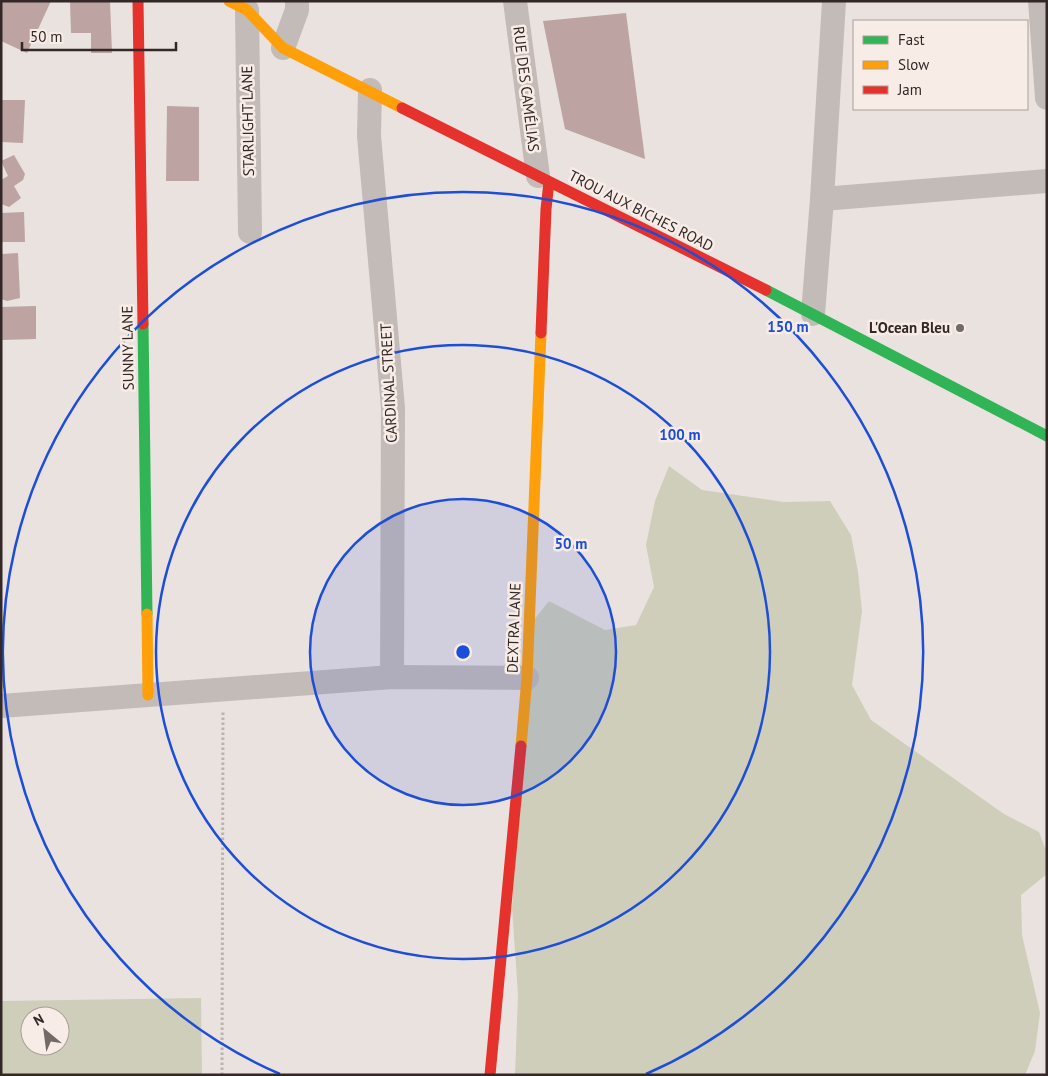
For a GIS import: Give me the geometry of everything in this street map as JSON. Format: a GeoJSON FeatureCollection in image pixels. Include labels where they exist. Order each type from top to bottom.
{"type":"FeatureCollection","features":[{"type":"Feature","properties":{"kind":"street","name":"SUNNY LANE"},"geometry":{"type":"LineString","coordinates":[[138,1],[148,695]]}},
{"type":"Feature","properties":{"kind":"street"},"geometry":{"type":"LineString","coordinates":[[283,48],[297,10],[297,1]]}},
{"type":"Feature","properties":{"kind":"street","name":"RUE DES CAMÉLIAS"},"geometry":{"type":"LineString","coordinates":[[515,1],[544,179]]}},
{"type":"Feature","properties":{"kind":"street"},"geometry":{"type":"LineString","coordinates":[[813,314],[834,1]]}},
{"type":"Feature","properties":{"kind":"street"},"geometry":{"type":"LineString","coordinates":[[1040,1],[1047,98]]}},
{"type":"Feature","properties":{"kind":"street","name":"TROU AUX BICHES ROAD"},"geometry":{"type":"LineString","coordinates":[[238,6],[283,48],[813,314],[1047,436]]}},
{"type":"Feature","properties":{"kind":"street","name":"STARLIGHT LANE"},"geometry":{"type":"LineString","coordinates":[[238,6],[250,232]]}},
{"type":"Feature","properties":{"kind":"street","name":"CARDINAL STREET"},"geometry":{"type":"LineString","coordinates":[[370,90],[369,136],[393,408],[392,677]]}},
{"type":"Feature","properties":{"kind":"street","name":"DEXTRA LANE"},"geometry":{"type":"LineString","coordinates":[[490,1075],[527,678],[546,210],[544,179]]}},
{"type":"Feature","properties":{"kind":"street"},"geometry":{"type":"LineString","coordinates":[[822,199],[1047,182]]}},
{"type":"Feature","properties":{"kind":"street"},"geometry":{"type":"LineString","coordinates":[[1,706],[392,677],[527,678]]}},
{"type":"Feature","properties":{"kind":"path"},"geometry":{"type":"LineString","coordinates":[[222,1075],[223,690]]}},
{"type":"Feature","properties":{"kind":"green space"},"geometry":{"type":"Polygon","coordinates":[[[669,466],[702,490],[784,502],[830,501],[851,535],[858,572],[862,611],[852,685],[871,720],[1004,814],[1039,832],[1047,853],[1047,874],[1021,895],[1022,935],[1040,1013],[1035,1051],[1025,1075],[515,1075],[518,995],[512,907],[533,621],[549,601],[605,630],[636,625],[654,587],[646,545],[655,501],[669,466]]]}},
{"type":"Feature","properties":{"kind":"green space"},"geometry":{"type":"Polygon","coordinates":[[[201,998],[202,1075],[1,1075],[1,1001],[201,998]]]}},
{"type":"Feature","properties":{"kind":"building"},"geometry":{"type":"Polygon","coordinates":[[[1,1],[51,1],[27,53],[1,41],[1,1]]]}},
{"type":"Feature","properties":{"kind":"building"},"geometry":{"type":"Polygon","coordinates":[[[70,1],[110,1],[112,53],[91,53],[91,33],[71,33],[70,1]]]}},
{"type":"Feature","properties":{"kind":"building"},"geometry":{"type":"Polygon","coordinates":[[[626,13],[645,159],[565,129],[543,21],[626,13]]]}},
{"type":"Feature","properties":{"kind":"building"},"geometry":{"type":"Polygon","coordinates":[[[1,100],[25,100],[23,143],[1,142],[1,100]]]}},
{"type":"Feature","properties":{"kind":"building"},"geometry":{"type":"Polygon","coordinates":[[[167,106],[199,107],[199,181],[166,181],[167,106]]]}},
{"type":"Feature","properties":{"kind":"building"},"geometry":{"type":"Polygon","coordinates":[[[14,155],[25,174],[23,180],[14,186],[21,198],[9,207],[1,204],[1,180],[8,176],[1,161],[14,155]]]}},
{"type":"Feature","properties":{"kind":"building"},"geometry":{"type":"Polygon","coordinates":[[[24,212],[25,242],[1,242],[1,213],[24,212]]]}},
{"type":"Feature","properties":{"kind":"building"},"geometry":{"type":"Polygon","coordinates":[[[18,253],[20,298],[7,301],[1,299],[2,254],[18,253]]]}},
{"type":"Feature","properties":{"kind":"building"},"geometry":{"type":"Polygon","coordinates":[[[36,306],[36,339],[1,340],[1,307],[36,306]]]}},
{"type":"Feature","properties":{"kind":"traffic: fast"},"geometry":{"type":"LineString","coordinates":[[766,290],[1047,436]]}},
{"type":"Feature","properties":{"kind":"traffic: fast"},"geometry":{"type":"LineString","coordinates":[[143,324],[147,614]]}},
{"type":"Feature","properties":{"kind":"traffic: slow"},"geometry":{"type":"LineString","coordinates":[[229,1],[247,10],[283,48],[402,108]]}},
{"type":"Feature","properties":{"kind":"traffic: slow"},"geometry":{"type":"LineString","coordinates":[[521,746],[527,678],[541,333]]}},
{"type":"Feature","properties":{"kind":"traffic: slow"},"geometry":{"type":"LineString","coordinates":[[147,614],[148,695]]}},
{"type":"Feature","properties":{"kind":"traffic: jam"},"geometry":{"type":"LineString","coordinates":[[138,1],[143,324]]}},
{"type":"Feature","properties":{"kind":"traffic: jam"},"geometry":{"type":"LineString","coordinates":[[402,108],[766,290]]}},
{"type":"Feature","properties":{"kind":"traffic: jam"},"geometry":{"type":"LineString","coordinates":[[541,333],[546,209],[549,182]]}},
{"type":"Feature","properties":{"kind":"traffic: jam"},"geometry":{"type":"LineString","coordinates":[[490,1075],[521,746]]}},
{"type":"Feature","properties":{"kind":"place","name":"L'Ocean Bleu"},"geometry":{"type":"Point","coordinates":[960,328]}}]}
